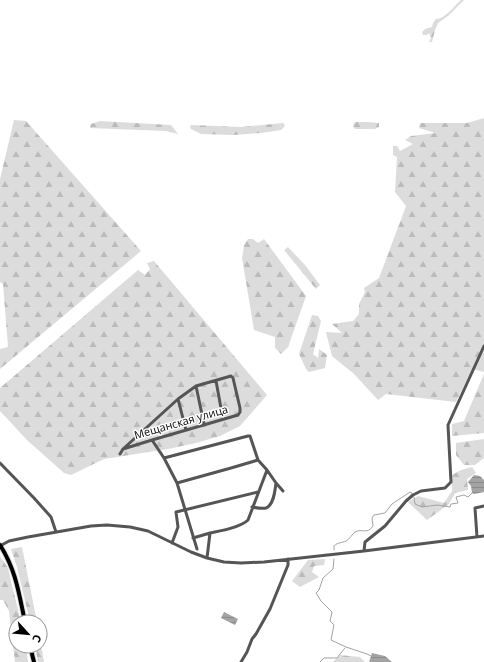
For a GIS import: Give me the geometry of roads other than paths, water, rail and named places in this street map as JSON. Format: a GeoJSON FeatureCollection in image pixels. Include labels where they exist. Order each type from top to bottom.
{"type":"FeatureCollection","features":[{"type":"Feature","properties":{"kind":"main road"},"geometry":{"type":"LineString","coordinates":[[0,545],[14,572],[23,614]]}},
{"type":"Feature","properties":{"kind":"street"},"geometry":{"type":"LineString","coordinates":[[364,551],[366,542],[385,526],[406,501],[421,491],[445,488],[451,482],[448,425],[484,346]]}},
{"type":"Feature","properties":{"kind":"street","name":"Мещанская улица"},"geometry":{"type":"LineString","coordinates":[[123,449],[238,415],[240,408],[233,378],[231,376],[216,381]]}},
{"type":"Feature","properties":{"kind":"street"},"geometry":{"type":"LineString","coordinates":[[120,454],[123,449],[178,399],[196,386],[216,381],[223,419]]}},
{"type":"Feature","properties":{"kind":"street"},"geometry":{"type":"LineString","coordinates":[[196,386],[204,424]]}},
{"type":"Feature","properties":{"kind":"street"},"geometry":{"type":"LineString","coordinates":[[178,399],[186,430]]}},
{"type":"Feature","properties":{"kind":"street"},"geometry":{"type":"LineString","coordinates":[[164,458],[250,436],[258,460],[283,491]]}},
{"type":"Feature","properties":{"kind":"street"},"geometry":{"type":"LineString","coordinates":[[152,440],[164,458],[177,483],[197,550]]}},
{"type":"Feature","properties":{"kind":"street"},"geometry":{"type":"LineString","coordinates":[[177,483],[258,460]]}},
{"type":"Feature","properties":{"kind":"street"},"geometry":{"type":"LineString","coordinates":[[0,463],[51,518],[56,532]]}},
{"type":"Feature","properties":{"kind":"street"},"geometry":{"type":"LineString","coordinates":[[193,538],[244,524],[248,520],[267,470]]}},
{"type":"Feature","properties":{"kind":"street"},"geometry":{"type":"LineString","coordinates":[[252,508],[265,508],[269,506],[276,483]]}},
{"type":"Feature","properties":{"kind":"street"},"geometry":{"type":"LineString","coordinates":[[172,543],[178,527],[176,512],[258,492]]}},
{"type":"Feature","properties":{"kind":"street"},"geometry":{"type":"LineString","coordinates":[[477,537],[475,508],[484,506]]}},
{"type":"Feature","properties":{"kind":"street"},"geometry":{"type":"LineString","coordinates":[[0,545],[9,541],[56,532],[107,525],[130,527],[148,532],[207,558],[224,562],[241,563],[264,562],[364,551],[484,536]]}},
{"type":"Feature","properties":{"kind":"street"},"geometry":{"type":"LineString","coordinates":[[207,558],[210,534]]}},
{"type":"Feature","properties":{"kind":"street"},"geometry":{"type":"LineString","coordinates":[[241,662],[252,639],[270,609],[288,565],[288,559]]}},
{"type":"Feature","properties":{"kind":"waterway"},"geometry":{"type":"LineString","coordinates":[[334,550],[334,546],[344,542],[355,532],[367,531],[371,529],[373,526],[372,518],[374,515],[385,513],[392,504],[410,492],[412,494]]}},
{"type":"Feature","properties":{"kind":"waterway"},"geometry":{"type":"LineString","coordinates":[[414,497],[415,504],[422,507],[437,505],[450,507],[451,504],[458,503],[456,497],[464,495],[468,497],[472,493]]}},
{"type":"Feature","properties":{"kind":"waterway"},"geometry":{"type":"LineString","coordinates":[[334,559],[333,569],[323,578],[319,590],[316,593],[321,601],[332,612],[330,621],[334,625],[331,640],[371,656]]}},
{"type":"Feature","properties":{"kind":"waterway"},"geometry":{"type":"LineString","coordinates":[[320,662],[324,658],[337,658],[345,648]]}}]}
